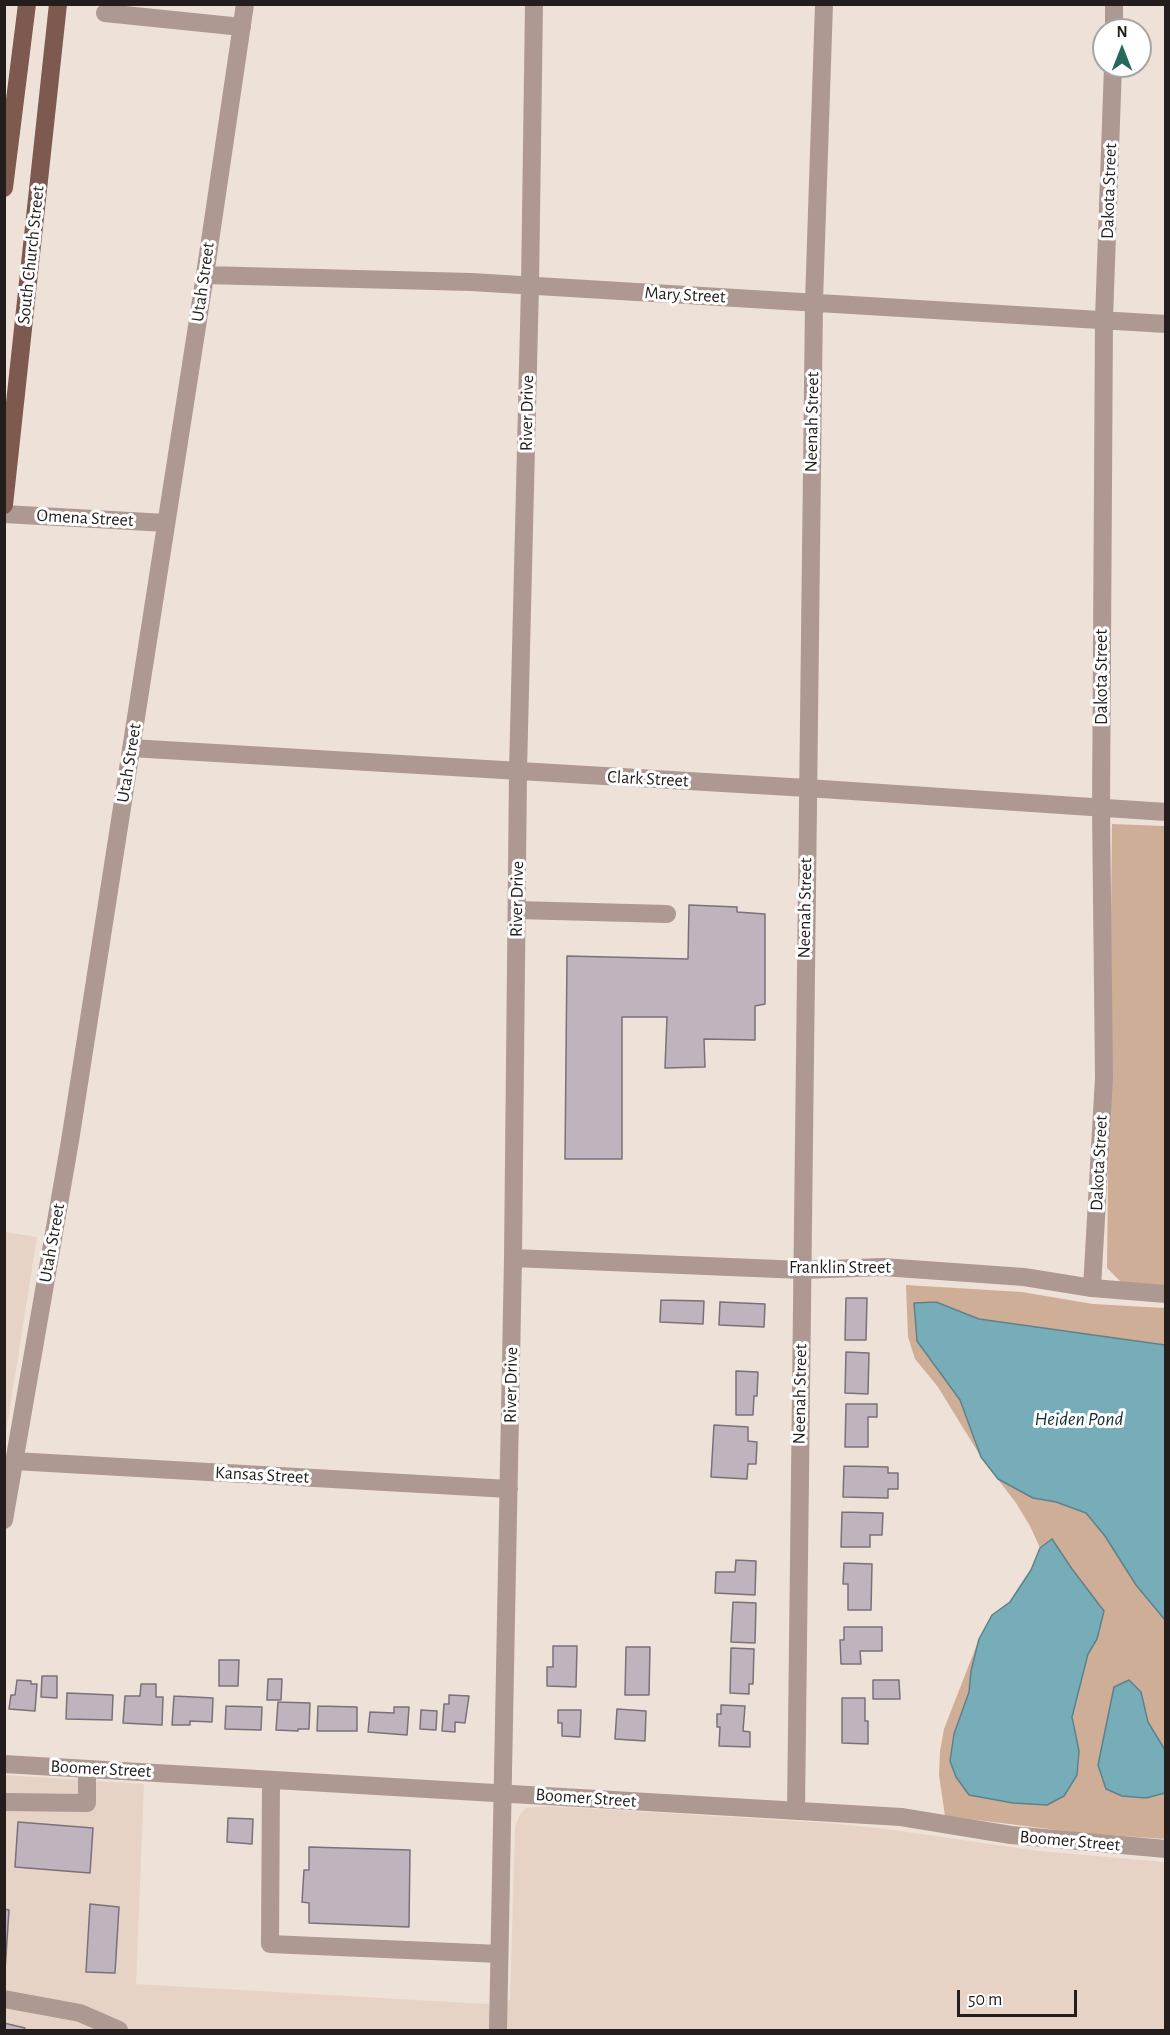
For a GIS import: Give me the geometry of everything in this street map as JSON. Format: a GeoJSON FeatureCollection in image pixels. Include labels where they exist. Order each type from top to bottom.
{"type":"FeatureCollection","features":[{"type":"Feature","properties":{"kind":"main road","name":"South Church Street"},"geometry":{"type":"LineString","coordinates":[[4,188],[27,4]]}},
{"type":"Feature","properties":{"kind":"main road","name":"South Church Street"},"geometry":{"type":"LineString","coordinates":[[4,505],[58,4]]}},
{"type":"Feature","properties":{"kind":"street","name":"Utah Street"},"geometry":{"type":"LineString","coordinates":[[4,1520],[70,1141],[245,4]]}},
{"type":"Feature","properties":{"kind":"street","name":"River Drive"},"geometry":{"type":"LineString","coordinates":[[498,2031],[513,1258],[518,771],[530,286],[534,4]]}},
{"type":"Feature","properties":{"kind":"street","name":"Neenah Street"},"geometry":{"type":"LineString","coordinates":[[796,1811],[814,301],[824,4]]}},
{"type":"Feature","properties":{"kind":"street"},"geometry":{"type":"LineString","coordinates":[[105,13],[242,27]]}},
{"type":"Feature","properties":{"kind":"street","name":"Dakota Street"},"geometry":{"type":"LineString","coordinates":[[1092,1288],[1104,1078],[1101,808],[1104,319],[1113,78]]}},
{"type":"Feature","properties":{"kind":"street","name":"Mary Street"},"geometry":{"type":"LineString","coordinates":[[205,274],[471,282],[1166,324]]}},
{"type":"Feature","properties":{"kind":"street","name":"Omena Street"},"geometry":{"type":"LineString","coordinates":[[4,514],[166,523]]}},
{"type":"Feature","properties":{"kind":"street","name":"Clark Street"},"geometry":{"type":"LineString","coordinates":[[131,748],[1166,812]]}},
{"type":"Feature","properties":{"kind":"street"},"geometry":{"type":"LineString","coordinates":[[517,910],[667,914]]}},
{"type":"Feature","properties":{"kind":"street","name":"Franklin Street"},"geometry":{"type":"LineString","coordinates":[[513,1258],[802,1270],[894,1267],[1024,1277],[1092,1288],[1166,1293]]}},
{"type":"Feature","properties":{"kind":"street","name":"Kansas Street"},"geometry":{"type":"LineString","coordinates":[[14,1461],[509,1489]]}},
{"type":"Feature","properties":{"kind":"street","name":"Boomer Street"},"geometry":{"type":"LineString","coordinates":[[4,1764],[901,1817],[1011,1835],[1166,1849]]}},
{"type":"Feature","properties":{"kind":"street"},"geometry":{"type":"LineString","coordinates":[[4,1802],[87,1803],[87,1768]]}},
{"type":"Feature","properties":{"kind":"street"},"geometry":{"type":"LineString","coordinates":[[271,1780],[270,1944],[499,1954]]}},
{"type":"Feature","properties":{"kind":"street"},"geometry":{"type":"LineString","coordinates":[[4,2000],[80,2013],[119,2031]]}},
{"type":"Feature","properties":{"kind":"shaded area"},"geometry":{"type":"Polygon","coordinates":[[[1112,824],[1165,826],[1165,1286],[1122,1283],[1107,1268],[1112,824]]]}},
{"type":"Feature","properties":{"kind":"shaded area"},"geometry":{"type":"Polygon","coordinates":[[[4,1232],[37,1237],[5,1439],[4,1232]]]}},
{"type":"Feature","properties":{"kind":"shaded area"},"geometry":{"type":"Polygon","coordinates":[[[906,1285],[1022,1292],[1093,1304],[1165,1308],[1165,1839],[1081,1833],[945,1816],[939,1775],[944,1729],[979,1639],[992,1615],[1010,1602],[1031,1570],[1040,1548],[1016,1503],[981,1457],[938,1387],[915,1359],[908,1337],[906,1285]]]}},
{"type":"Feature","properties":{"kind":"shaded area"},"geometry":{"type":"Polygon","coordinates":[[[4,1775],[144,1784],[136,1984],[487,2004],[510,2000],[515,1827],[520,1814],[526,1808],[546,1806],[828,1823],[1039,1851],[1165,1862],[1165,2030],[5,2030],[4,1775]]]}},
{"type":"Feature","properties":{"kind":"water","name":"Heiden Pond"},"geometry":{"type":"Polygon","coordinates":[[[936,1302],[979,1319],[1165,1345],[1165,1620],[1136,1585],[1105,1536],[1086,1513],[1056,1502],[1033,1498],[998,1479],[981,1457],[960,1400],[917,1341],[914,1303],[936,1302]]]}},
{"type":"Feature","properties":{"kind":"water"},"geometry":{"type":"Polygon","coordinates":[[[1052,1539],[1104,1611],[1097,1639],[1088,1654],[1072,1717],[1079,1751],[1077,1775],[1064,1796],[1047,1805],[1013,1803],[969,1795],[956,1777],[950,1761],[954,1734],[969,1692],[971,1671],[979,1639],[992,1615],[1010,1602],[1031,1570],[1040,1548],[1052,1539]]]}},
{"type":"Feature","properties":{"kind":"water"},"geometry":{"type":"Polygon","coordinates":[[[1129,1680],[1141,1692],[1148,1722],[1165,1750],[1165,1793],[1146,1798],[1122,1796],[1106,1789],[1098,1765],[1114,1687],[1129,1680]]]}},
{"type":"Feature","properties":{"kind":"building"},"geometry":{"type":"Polygon","coordinates":[[[689,905],[737,907],[737,912],[765,914],[765,1004],[755,1006],[755,1040],[704,1039],[705,1067],[665,1068],[667,1017],[622,1017],[622,1159],[565,1159],[567,956],[688,959],[689,905]]]}},
{"type":"Feature","properties":{"kind":"building"},"geometry":{"type":"Polygon","coordinates":[[[846,1298],[867,1298],[866,1340],[845,1340],[846,1298]]]}},
{"type":"Feature","properties":{"kind":"building"},"geometry":{"type":"Polygon","coordinates":[[[661,1300],[704,1301],[703,1324],[660,1322],[661,1300]]]}},
{"type":"Feature","properties":{"kind":"building"},"geometry":{"type":"Polygon","coordinates":[[[720,1302],[765,1304],[764,1327],[719,1325],[720,1302]]]}},
{"type":"Feature","properties":{"kind":"building"},"geometry":{"type":"Polygon","coordinates":[[[846,1352],[869,1353],[868,1394],[845,1393],[846,1352]]]}},
{"type":"Feature","properties":{"kind":"building"},"geometry":{"type":"Polygon","coordinates":[[[736,1371],[758,1372],[753,1415],[736,1415],[736,1371]]]}},
{"type":"Feature","properties":{"kind":"building"},"geometry":{"type":"Polygon","coordinates":[[[846,1404],[877,1404],[877,1417],[868,1417],[868,1447],[845,1447],[846,1404]]]}},
{"type":"Feature","properties":{"kind":"building"},"geometry":{"type":"Polygon","coordinates":[[[714,1425],[748,1427],[748,1441],[757,1442],[756,1464],[748,1464],[747,1479],[711,1477],[714,1425]]]}},
{"type":"Feature","properties":{"kind":"building"},"geometry":{"type":"Polygon","coordinates":[[[844,1466],[888,1467],[888,1473],[898,1473],[898,1489],[888,1489],[888,1498],[843,1497],[844,1466]]]}},
{"type":"Feature","properties":{"kind":"building"},"geometry":{"type":"Polygon","coordinates":[[[842,1512],[883,1513],[882,1535],[870,1535],[870,1547],[841,1547],[842,1512]]]}},
{"type":"Feature","properties":{"kind":"building"},"geometry":{"type":"Polygon","coordinates":[[[736,1560],[756,1561],[755,1595],[715,1593],[716,1572],[735,1572],[736,1560]]]}},
{"type":"Feature","properties":{"kind":"building"},"geometry":{"type":"Polygon","coordinates":[[[844,1563],[872,1564],[871,1610],[848,1610],[848,1584],[843,1584],[844,1563]]]}},
{"type":"Feature","properties":{"kind":"building"},"geometry":{"type":"Polygon","coordinates":[[[733,1602],[756,1603],[755,1643],[731,1642],[733,1602]]]}},
{"type":"Feature","properties":{"kind":"building"},"geometry":{"type":"Polygon","coordinates":[[[844,1627],[882,1627],[882,1651],[860,1651],[861,1664],[841,1664],[840,1640],[844,1640],[844,1627]]]}},
{"type":"Feature","properties":{"kind":"building"},"geometry":{"type":"Polygon","coordinates":[[[553,1646],[577,1646],[576,1687],[547,1686],[547,1667],[553,1667],[553,1646]]]}},
{"type":"Feature","properties":{"kind":"building"},"geometry":{"type":"Polygon","coordinates":[[[626,1647],[650,1647],[649,1695],[625,1695],[626,1647]]]}},
{"type":"Feature","properties":{"kind":"building"},"geometry":{"type":"Polygon","coordinates":[[[731,1648],[754,1649],[753,1684],[749,1684],[749,1694],[730,1693],[731,1648]]]}},
{"type":"Feature","properties":{"kind":"building"},"geometry":{"type":"Polygon","coordinates":[[[219,1660],[239,1660],[238,1686],[219,1686],[219,1660]]]}},
{"type":"Feature","properties":{"kind":"building"},"geometry":{"type":"Polygon","coordinates":[[[42,1676],[57,1676],[57,1698],[41,1697],[42,1676]]]}},
{"type":"Feature","properties":{"kind":"building"},"geometry":{"type":"Polygon","coordinates":[[[268,1679],[282,1679],[281,1700],[267,1700],[268,1679]]]}},
{"type":"Feature","properties":{"kind":"building"},"geometry":{"type":"Polygon","coordinates":[[[17,1680],[37,1684],[35,1711],[9,1709],[11,1695],[15,1695],[17,1680]]]}},
{"type":"Feature","properties":{"kind":"building"},"geometry":{"type":"Polygon","coordinates":[[[873,1680],[899,1680],[900,1699],[873,1699],[873,1680]]]}},
{"type":"Feature","properties":{"kind":"building"},"geometry":{"type":"Polygon","coordinates":[[[141,1684],[156,1684],[156,1697],[163,1697],[162,1725],[123,1723],[125,1696],[140,1696],[141,1684]]]}},
{"type":"Feature","properties":{"kind":"building"},"geometry":{"type":"Polygon","coordinates":[[[67,1693],[113,1695],[112,1720],[66,1719],[67,1693]]]}},
{"type":"Feature","properties":{"kind":"building"},"geometry":{"type":"Polygon","coordinates":[[[449,1695],[469,1696],[465,1723],[455,1722],[455,1732],[442,1731],[444,1704],[449,1704],[449,1695]]]}},
{"type":"Feature","properties":{"kind":"building"},"geometry":{"type":"Polygon","coordinates":[[[174,1696],[213,1698],[212,1722],[190,1721],[190,1725],[172,1725],[174,1696]]]}},
{"type":"Feature","properties":{"kind":"building"},"geometry":{"type":"Polygon","coordinates":[[[842,1698],[865,1698],[868,1744],[842,1743],[842,1698]]]}},
{"type":"Feature","properties":{"kind":"building"},"geometry":{"type":"Polygon","coordinates":[[[278,1702],[310,1703],[309,1729],[276,1730],[278,1702]]]}},
{"type":"Feature","properties":{"kind":"building"},"geometry":{"type":"Polygon","coordinates":[[[721,1705],[745,1706],[743,1731],[750,1732],[750,1747],[719,1746],[720,1727],[717,1727],[717,1714],[721,1714],[721,1705]]]}},
{"type":"Feature","properties":{"kind":"building"},"geometry":{"type":"Polygon","coordinates":[[[226,1706],[262,1707],[261,1730],[225,1729],[226,1706]]]}},
{"type":"Feature","properties":{"kind":"building"},"geometry":{"type":"Polygon","coordinates":[[[318,1706],[357,1707],[357,1731],[317,1731],[318,1706]]]}},
{"type":"Feature","properties":{"kind":"building"},"geometry":{"type":"Polygon","coordinates":[[[394,1707],[409,1707],[407,1735],[368,1732],[370,1712],[394,1713],[394,1707]]]}},
{"type":"Feature","properties":{"kind":"building"},"geometry":{"type":"Polygon","coordinates":[[[617,1709],[646,1711],[645,1741],[615,1739],[617,1709]]]}},
{"type":"Feature","properties":{"kind":"building"},"geometry":{"type":"Polygon","coordinates":[[[421,1710],[437,1711],[436,1730],[420,1729],[421,1710]]]}},
{"type":"Feature","properties":{"kind":"building"},"geometry":{"type":"Polygon","coordinates":[[[558,1710],[581,1710],[580,1737],[562,1736],[562,1723],[558,1723],[558,1710]]]}},
{"type":"Feature","properties":{"kind":"building"},"geometry":{"type":"Polygon","coordinates":[[[228,1818],[253,1819],[252,1844],[227,1842],[228,1818]]]}},
{"type":"Feature","properties":{"kind":"building"},"geometry":{"type":"Polygon","coordinates":[[[18,1822],[93,1828],[90,1873],[15,1867],[18,1822]]]}},
{"type":"Feature","properties":{"kind":"building"},"geometry":{"type":"Polygon","coordinates":[[[309,1847],[410,1850],[409,1927],[309,1923],[309,1903],[302,1902],[304,1870],[309,1870],[309,1847]]]}},
{"type":"Feature","properties":{"kind":"building"},"geometry":{"type":"Polygon","coordinates":[[[90,1904],[119,1907],[115,1973],[86,1972],[90,1904]]]}},
{"type":"Feature","properties":{"kind":"building"},"geometry":{"type":"Polygon","coordinates":[[[4,1909],[9,1910],[5,1971],[4,1971],[4,1909]]]}},
{"type":"Feature","properties":{"kind":"building"},"geometry":{"type":"Polygon","coordinates":[[[4,2023],[25,2028],[24,2030],[4,2030],[4,2023]]]}}]}
